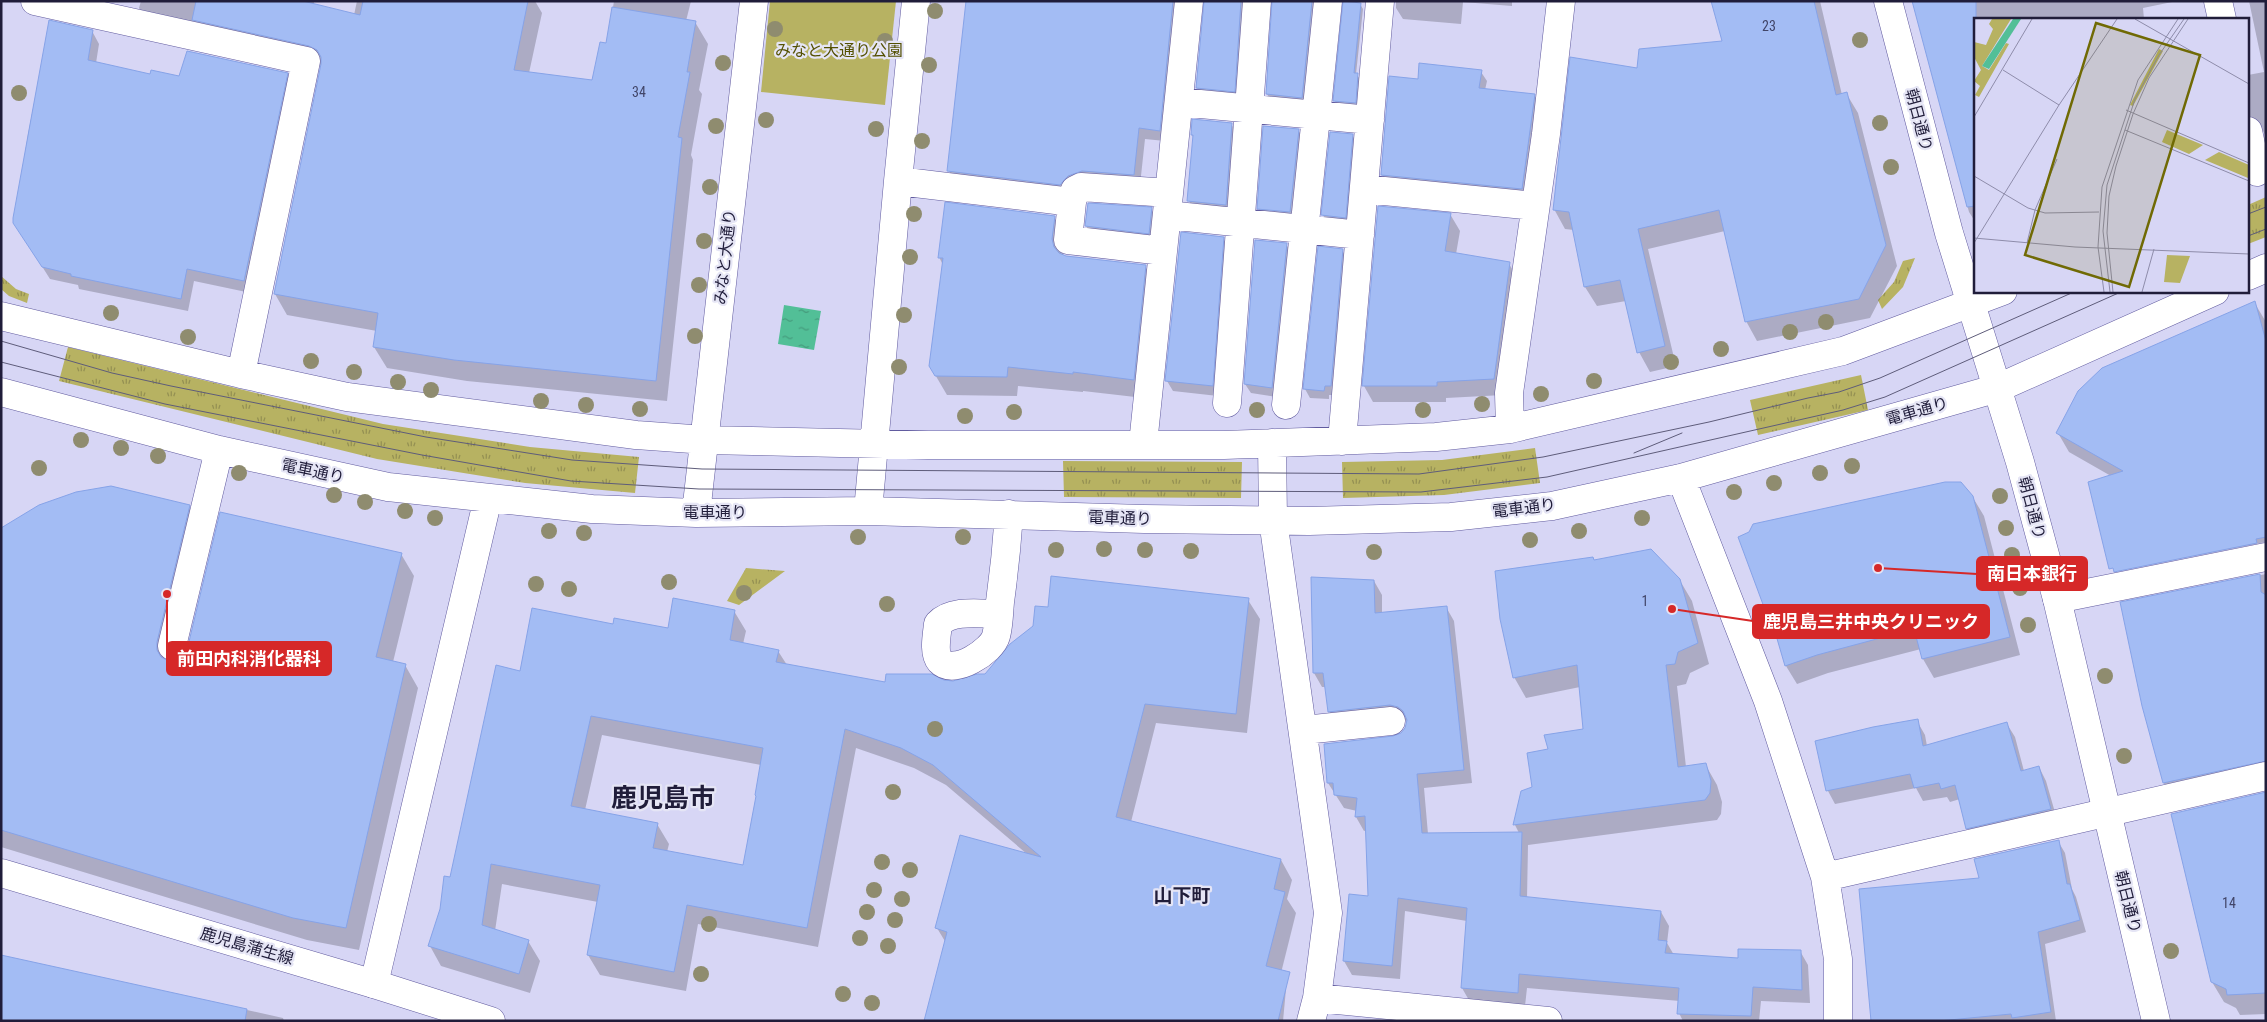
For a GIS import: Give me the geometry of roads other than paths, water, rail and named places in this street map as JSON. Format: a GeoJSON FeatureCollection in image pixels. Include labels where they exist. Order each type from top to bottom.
{"type":"FeatureCollection","features":[{"type":"Feature","properties":{"kind":"main road"},"geometry":{"type":"LineString","coordinates":[[35,1],[306,61],[241,374]]}},
{"type":"Feature","properties":{"kind":"main road"},"geometry":{"type":"LineString","coordinates":[[868,510],[916,1]]}},
{"type":"Feature","properties":{"kind":"main road"},"geometry":{"type":"LineString","coordinates":[[1143,444],[1190,1]]}},
{"type":"Feature","properties":{"kind":"main road"},"geometry":{"type":"LineString","coordinates":[[1227,403],[1257,1]]}},
{"type":"Feature","properties":{"kind":"main road"},"geometry":{"type":"LineString","coordinates":[[1286,405],[1328,1]]}},
{"type":"Feature","properties":{"kind":"main road"},"geometry":{"type":"LineString","coordinates":[[1342,441],[1380,1]]}},
{"type":"Feature","properties":{"kind":"main road"},"geometry":{"type":"LineString","coordinates":[[1510,429],[1509,393],[1562,1]]}},
{"type":"Feature","properties":{"kind":"main road","name":"朝日通り"},"geometry":{"type":"LineString","coordinates":[[1888,1],[1948,233],[1998,388],[2057,599],[2156,1021]]}},
{"type":"Feature","properties":{"kind":"main road"},"geometry":{"type":"LineString","coordinates":[[2218,1],[2222,18]]}},
{"type":"Feature","properties":{"kind":"main road","name":"みなと大通り"},"geometry":{"type":"LineString","coordinates":[[696,513],[706,440],[752,2]]}},
{"type":"Feature","properties":{"kind":"main road"},"geometry":{"type":"LineString","coordinates":[[1179,102],[1370,120]]}},
{"type":"Feature","properties":{"kind":"main road"},"geometry":{"type":"LineString","coordinates":[[2250,140],[2257,172]]}},
{"type":"Feature","properties":{"kind":"main road"},"geometry":{"type":"LineString","coordinates":[[898,181],[1072,202]]}},
{"type":"Feature","properties":{"kind":"main road"},"geometry":{"type":"LineString","coordinates":[[1163,251],[1068,240],[1075,190],[1081,187],[1168,204],[1240,222],[1360,235]]}},
{"type":"Feature","properties":{"kind":"main road"},"geometry":{"type":"LineString","coordinates":[[1364,189],[1535,206]]}},
{"type":"Feature","properties":{"kind":"main road"},"geometry":{"type":"LineString","coordinates":[[2250,275],[2266,268]]}},
{"type":"Feature","properties":{"kind":"main road"},"geometry":{"type":"LineString","coordinates":[[1,316],[241,374],[347,397],[636,435],[706,440],[874,443],[1272,443],[1436,437],[1510,429],[1843,351],[2001,292]]}},
{"type":"Feature","properties":{"kind":"main road","name":"電車通り"},"geometry":{"type":"LineString","coordinates":[[1,392],[219,450],[388,487],[592,510],[696,513],[868,510],[1273,520],[1451,517],[1552,506],[1681,478],[1998,388],[2213,292]]}},
{"type":"Feature","properties":{"kind":"main road"},"geometry":{"type":"LineString","coordinates":[[1272,443],[1273,520],[1304,730],[1328,913],[1314,1009],[1548,1021]]}},
{"type":"Feature","properties":{"kind":"main road"},"geometry":{"type":"LineString","coordinates":[[172,646],[219,450]]}},
{"type":"Feature","properties":{"kind":"main road"},"geometry":{"type":"LineString","coordinates":[[1681,478],[1768,701],[1825,877],[1838,959],[1838,1021]]}},
{"type":"Feature","properties":{"kind":"main road"},"geometry":{"type":"LineString","coordinates":[[374,984],[488,498]]}},
{"type":"Feature","properties":{"kind":"main road"},"geometry":{"type":"LineString","coordinates":[[999,614],[1009,514]]}},
{"type":"Feature","properties":{"kind":"main road"},"geometry":{"type":"LineString","coordinates":[[2057,599],[2266,557]]}},
{"type":"Feature","properties":{"kind":"main road"},"geometry":{"type":"LineString","coordinates":[[1304,730],[1391,721]]}},
{"type":"Feature","properties":{"kind":"main road"},"geometry":{"type":"LineString","coordinates":[[1825,877],[2107,814],[2266,776]]}},
{"type":"Feature","properties":{"kind":"main road","name":"鹿児島蒲生線"},"geometry":{"type":"LineString","coordinates":[[1,874],[374,984],[491,1021]]}},
{"type":"Feature","properties":{"kind":"water"},"geometry":{"type":"Polygon","coordinates":[[[784,305],[821,311],[814,350],[778,344],[784,305]]]}},
{"type":"Feature","properties":{"kind":"tram line"},"geometry":{"type":"LineString","coordinates":[[2250,213],[2266,207]]}},
{"type":"Feature","properties":{"kind":"tram line"},"geometry":{"type":"LineString","coordinates":[[2250,235],[2266,229]]}},
{"type":"Feature","properties":{"kind":"tram line"},"geometry":{"type":"LineString","coordinates":[[1,341],[112,373],[171,386],[426,437],[572,460],[702,469],[1419,474],[1543,457],[1839,392],[1880,378],[2074,292]]}},
{"type":"Feature","properties":{"kind":"tram line"},"geometry":{"type":"LineString","coordinates":[[1,362],[165,404],[422,455],[571,481],[699,489],[1421,492],[1547,477],[1843,410],[1885,397],[2121,292]]}},
{"type":"Feature","properties":{"kind":"tram line"},"geometry":{"type":"LineString","coordinates":[[1634,453],[1682,433]]}},
{"type":"Feature","properties":{"kind":"place","name":"南日本銀行"},"geometry":{"type":"Point","coordinates":[1878,568]}},
{"type":"Feature","properties":{"kind":"place","name":"前田内科消化器科"},"geometry":{"type":"Point","coordinates":[167,594]}},
{"type":"Feature","properties":{"kind":"place","name":"鹿児島三井中央クリニック"},"geometry":{"type":"Point","coordinates":[1672,609]}},
{"type":"Feature","properties":{"kind":"district","name":"鹿児島市"},"geometry":{"type":"Point","coordinates":[663,798]}},
{"type":"Feature","properties":{"kind":"district","name":"山下町"},"geometry":{"type":"Point","coordinates":[1182,895]}},
{"type":"Feature","properties":{"kind":"park label","name":"みなと大通り公園"},"geometry":{"type":"Point","coordinates":[839,50]}}]}
